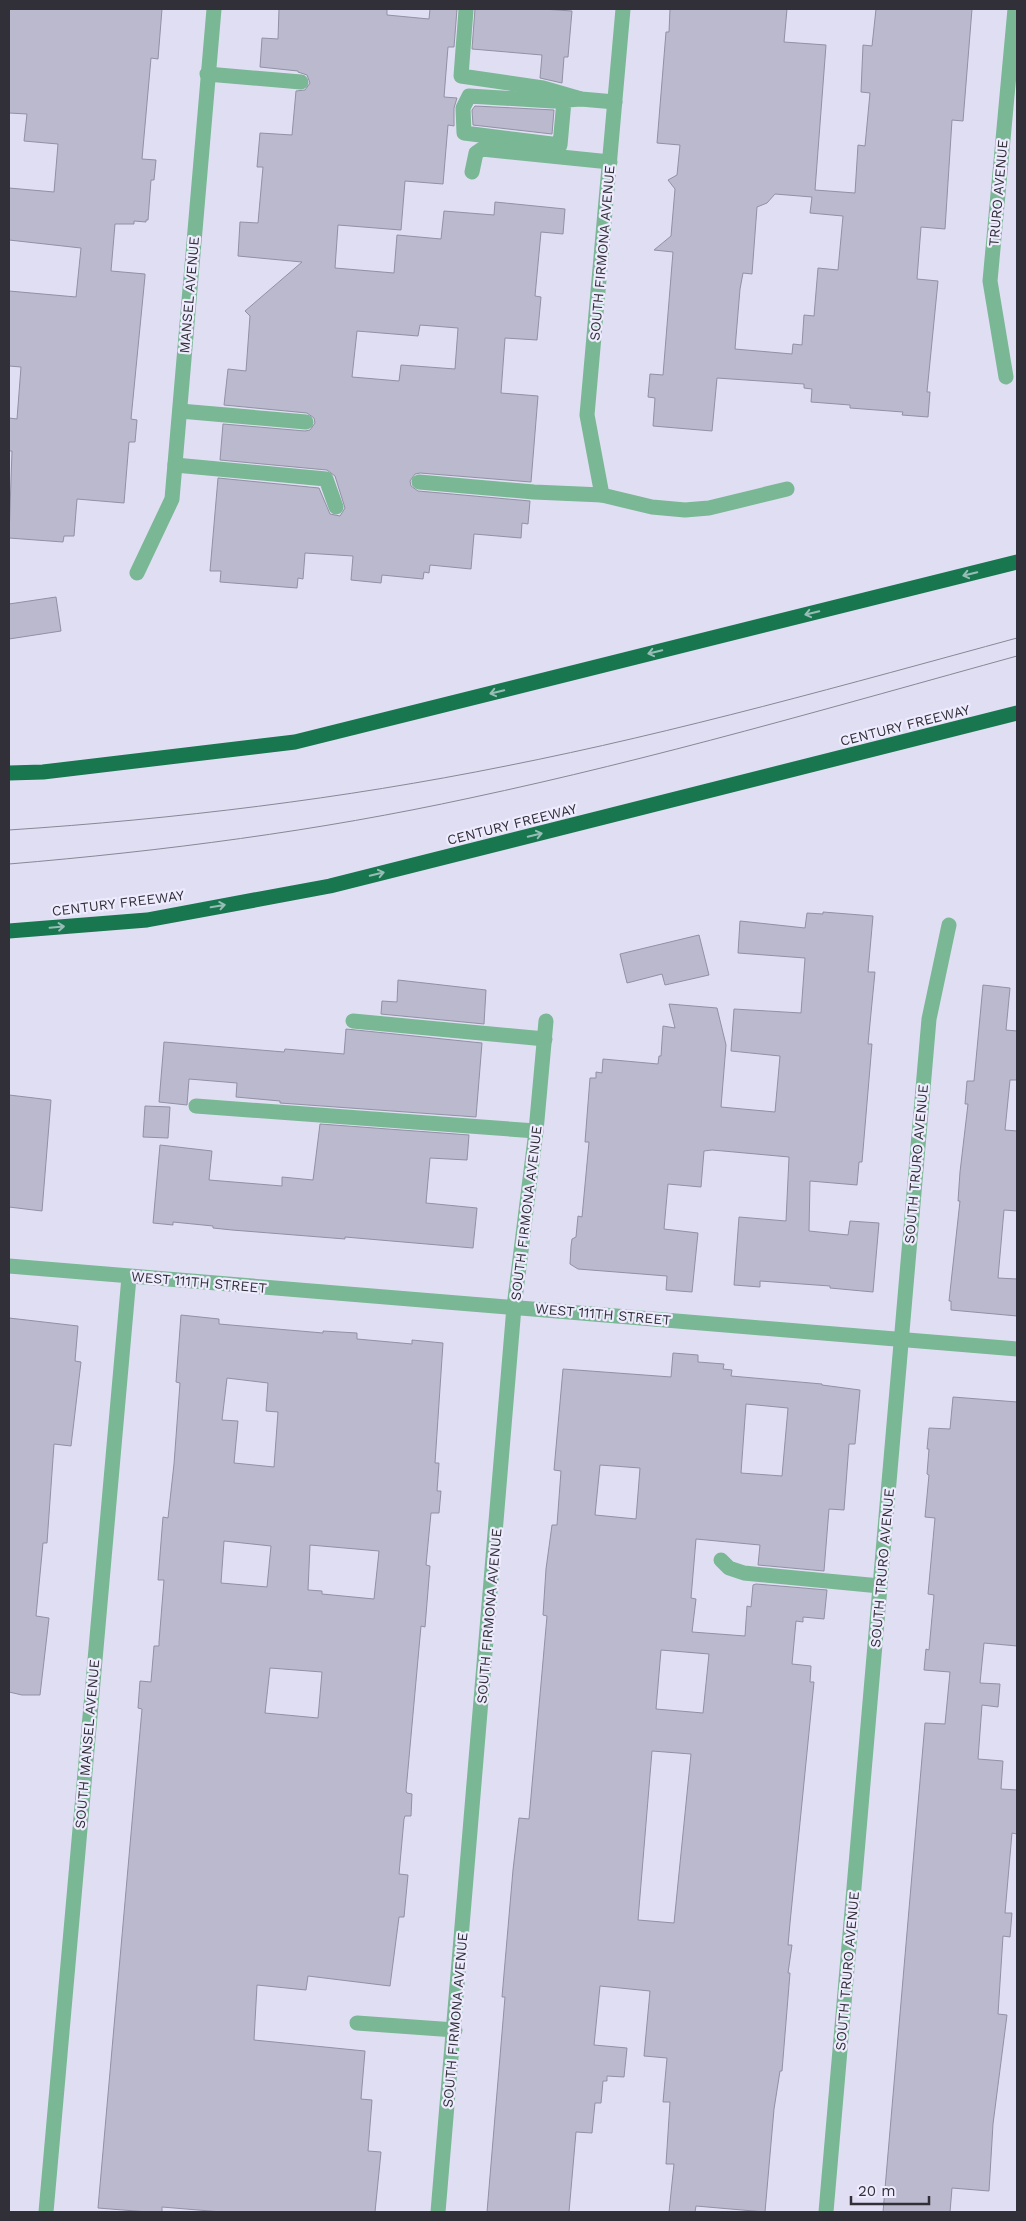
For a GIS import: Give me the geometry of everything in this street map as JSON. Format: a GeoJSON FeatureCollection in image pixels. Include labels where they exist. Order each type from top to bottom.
{"type":"FeatureCollection","features":[{"type":"Feature","properties":{"kind":"highway"},"geometry":{"type":"LineString","coordinates":[[9,773],[43,772],[295,742],[1017,562]]}},
{"type":"Feature","properties":{"kind":"highway","name":"CENTURY FREEWAY"},"geometry":{"type":"LineString","coordinates":[[9,931],[146,920],[330,886],[1017,714]]}},
{"type":"Feature","properties":{"kind":"street","name":"MANSEL AVENUE"},"geometry":{"type":"LineString","coordinates":[[137,573],[172,500],[214,9]]}},
{"type":"Feature","properties":{"kind":"street","name":"SOUTH FIRMONA AVENUE"},"geometry":{"type":"LineString","coordinates":[[602,495],[587,415],[623,9]]}},
{"type":"Feature","properties":{"kind":"street","name":"TRURO AVENUE"},"geometry":{"type":"LineString","coordinates":[[1006,377],[990,281],[1015,9]]}},
{"type":"Feature","properties":{"kind":"street"},"geometry":{"type":"LineString","coordinates":[[466,10],[460,76],[543,88],[581,99]]}},
{"type":"Feature","properties":{"kind":"street"},"geometry":{"type":"LineString","coordinates":[[208,74],[301,82]]}},
{"type":"Feature","properties":{"kind":"street"},"geometry":{"type":"LineString","coordinates":[[564,100],[560,144],[464,133],[463,108],[469,96],[581,99],[615,102]]}},
{"type":"Feature","properties":{"kind":"street"},"geometry":{"type":"LineString","coordinates":[[472,172],[476,153],[482,149],[610,162]]}},
{"type":"Feature","properties":{"kind":"street"},"geometry":{"type":"LineString","coordinates":[[180,411],[306,422]]}},
{"type":"Feature","properties":{"kind":"street"},"geometry":{"type":"LineString","coordinates":[[175,465],[326,479],[336,507]]}},
{"type":"Feature","properties":{"kind":"street"},"geometry":{"type":"LineString","coordinates":[[419,482],[534,492],[602,495],[652,507],[685,510],[709,508],[787,488]]}},
{"type":"Feature","properties":{"kind":"street","name":"SOUTH TRURO AVENUE"},"geometry":{"type":"LineString","coordinates":[[826,2212],[929,1019],[949,925]]}},
{"type":"Feature","properties":{"kind":"street"},"geometry":{"type":"LineString","coordinates":[[353,1021],[544,1039]]}},
{"type":"Feature","properties":{"kind":"street","name":"SOUTH FIRMONA AVENUE"},"geometry":{"type":"LineString","coordinates":[[438,2212],[455,2030],[514,1307],[536,1131],[546,1021]]}},
{"type":"Feature","properties":{"kind":"street"},"geometry":{"type":"LineString","coordinates":[[196,1106],[536,1131]]}},
{"type":"Feature","properties":{"kind":"street","name":"WEST 111TH STREET"},"geometry":{"type":"LineString","coordinates":[[9,1266],[1017,1348]]}},
{"type":"Feature","properties":{"kind":"street","name":"SOUTH MANSEL AVENUE"},"geometry":{"type":"LineString","coordinates":[[46,2212],[129,1277]]}},
{"type":"Feature","properties":{"kind":"street"},"geometry":{"type":"LineString","coordinates":[[721,1560],[729,1568],[744,1573],[880,1586]]}},
{"type":"Feature","properties":{"kind":"street"},"geometry":{"type":"LineString","coordinates":[[357,2023],[455,2030]]}},
{"type":"Feature","properties":{"kind":"building"},"geometry":{"type":"Polygon","coordinates":[[[9,9],[162,9],[158,59],[151,58],[142,159],[156,160],[154,180],[151,180],[148,220],[146,222],[134,221],[134,224],[115,224],[111,271],[145,274],[131,419],[137,420],[135,442],[129,442],[124,503],[77,499],[74,536],[64,536],[63,542],[9,538],[12,451],[9,451],[9,418],[17,419],[21,367],[9,366],[9,291],[76,297],[81,248],[9,240],[9,188],[54,192],[58,144],[24,141],[27,114],[9,113],[9,9]]]}},
{"type":"Feature","properties":{"kind":"building"},"geometry":{"type":"Polygon","coordinates":[[[279,9],[387,9],[387,15],[429,19],[430,9],[457,9],[454,47],[448,47],[444,97],[457,98],[454,108],[454,126],[448,125],[443,184],[405,181],[401,230],[338,225],[335,268],[394,273],[397,235],[441,239],[444,211],[494,215],[495,202],[565,209],[563,234],[541,232],[535,296],[541,297],[537,340],[505,338],[501,393],[538,396],[531,482],[420,473],[415,474],[410,481],[411,486],[418,491],[530,501],[528,524],[522,523],[521,538],[474,534],[471,569],[430,565],[429,573],[424,572],[423,579],[382,575],[381,583],[351,580],[353,556],[305,553],[303,579],[298,578],[297,588],[220,582],[221,571],[210,571],[218,478],[319,488],[330,514],[340,516],[345,508],[335,476],[327,470],[220,460],[223,424],[305,431],[310,430],[315,423],[314,418],[307,413],[224,405],[228,369],[246,371],[250,316],[245,311],[302,262],[238,256],[240,222],[258,223],[263,167],[257,167],[260,133],[292,135],[296,91],[305,90],[310,83],[307,75],[298,71],[260,67],[262,38],[278,39],[279,9]],[[420,325],[418,336],[357,331],[352,377],[399,381],[401,365],[455,369],[458,328],[420,325]]]}},
{"type":"Feature","properties":{"kind":"building"},"geometry":{"type":"Polygon","coordinates":[[[475,9],[572,11],[568,57],[564,57],[562,83],[540,78],[542,55],[472,49],[475,9]]]}},
{"type":"Feature","properties":{"kind":"building"},"geometry":{"type":"Polygon","coordinates":[[[670,9],[787,9],[784,42],[826,45],[815,190],[855,193],[858,145],[865,146],[870,93],[861,92],[863,45],[872,46],[876,9],[972,9],[963,121],[952,120],[945,229],[921,227],[917,279],[938,281],[927,392],[930,392],[928,417],[902,415],[903,412],[850,408],[850,405],[811,402],[812,389],[804,388],[804,384],[717,378],[712,431],[653,426],[655,398],[648,397],[650,374],[663,375],[673,252],[654,250],[671,236],[675,189],[668,180],[677,175],[680,145],[657,143],[666,32],[669,32],[670,9]],[[775,194],[767,203],[757,207],[752,274],[743,273],[735,349],[792,354],[793,344],[802,345],[804,315],[814,316],[818,268],[838,270],[843,216],[810,213],[812,197],[775,194]]]}},
{"type":"Feature","properties":{"kind":"building"},"geometry":{"type":"Polygon","coordinates":[[[475,106],[554,110],[552,134],[473,125],[472,110],[475,106]]]}},
{"type":"Feature","properties":{"kind":"building"},"geometry":{"type":"Polygon","coordinates":[[[56,597],[61,631],[9,639],[9,604],[56,597]]]}},
{"type":"Feature","properties":{"kind":"building"},"geometry":{"type":"Polygon","coordinates":[[[823,912],[873,916],[868,972],[875,972],[868,1044],[872,1044],[862,1162],[859,1162],[857,1185],[810,1181],[809,1231],[848,1235],[850,1221],[879,1223],[873,1292],[830,1288],[830,1286],[760,1281],[760,1287],[734,1285],[739,1217],[786,1221],[789,1157],[712,1150],[704,1151],[701,1187],[668,1184],[664,1229],[698,1233],[692,1292],[666,1290],[667,1276],[578,1269],[570,1264],[572,1239],[576,1237],[578,1216],[582,1217],[589,1142],[585,1142],[590,1078],[596,1078],[596,1072],[602,1073],[603,1059],[658,1064],[659,1056],[661,1056],[663,1026],[675,1028],[669,1004],[717,1008],[726,1045],[721,1107],[775,1112],[780,1056],[731,1051],[734,1009],[801,1013],[805,958],[738,953],[740,921],[805,928],[807,913],[823,914],[823,912]]]}},
{"type":"Feature","properties":{"kind":"building"},"geometry":{"type":"Polygon","coordinates":[[[699,935],[709,975],[665,985],[662,974],[627,983],[620,954],[699,935]]]}},
{"type":"Feature","properties":{"kind":"building"},"geometry":{"type":"Polygon","coordinates":[[[398,980],[486,990],[484,1024],[381,1014],[382,1001],[397,1002],[398,980]]]}},
{"type":"Feature","properties":{"kind":"building"},"geometry":{"type":"Polygon","coordinates":[[[983,985],[1010,988],[1006,1030],[1017,1031],[1017,1080],[1010,1080],[1005,1130],[1017,1131],[1017,1211],[1004,1210],[998,1278],[1017,1279],[1017,1316],[951,1310],[951,1301],[949,1301],[968,1104],[965,1104],[967,1081],[974,1081],[983,985]]]}},
{"type":"Feature","properties":{"kind":"building"},"geometry":{"type":"Polygon","coordinates":[[[346,1029],[482,1043],[476,1117],[280,1103],[280,1101],[236,1097],[237,1083],[189,1079],[187,1105],[159,1102],[164,1042],[284,1052],[285,1049],[344,1054],[346,1029]]]}},
{"type":"Feature","properties":{"kind":"building"},"geometry":{"type":"Polygon","coordinates":[[[9,1095],[51,1100],[42,1211],[9,1207],[9,1095]]]}},
{"type":"Feature","properties":{"kind":"building"},"geometry":{"type":"Polygon","coordinates":[[[145,1106],[170,1107],[168,1138],[143,1137],[145,1106]]]}},
{"type":"Feature","properties":{"kind":"building"},"geometry":{"type":"Polygon","coordinates":[[[320,1124],[469,1135],[467,1160],[430,1158],[426,1203],[477,1208],[473,1248],[232,1230],[173,1222],[173,1225],[153,1223],[160,1145],[212,1151],[209,1180],[282,1186],[282,1177],[313,1180],[320,1124]]]}},
{"type":"Feature","properties":{"kind":"building"},"geometry":{"type":"Polygon","coordinates":[[[181,1315],[219,1319],[219,1324],[323,1333],[323,1331],[357,1333],[357,1339],[412,1344],[412,1340],[443,1343],[435,1463],[439,1463],[437,1491],[441,1491],[439,1513],[431,1513],[426,1565],[430,1566],[425,1627],[421,1626],[406,1791],[412,1794],[411,1816],[405,1816],[404,1819],[399,1874],[408,1875],[404,1917],[399,1917],[390,1986],[308,1976],[306,1990],[257,1985],[254,2040],[365,2051],[361,2099],[372,2100],[368,2151],[381,2152],[375,2212],[222,2212],[162,2207],[162,2212],[148,2212],[98,2208],[142,1709],[138,1708],[140,1681],[151,1682],[154,1646],[159,1646],[164,1580],[158,1580],[163,1517],[168,1518],[174,1464],[180,1383],[176,1382],[181,1315]],[[227,1378],[222,1420],[238,1421],[234,1463],[274,1467],[278,1412],[266,1411],[268,1383],[227,1378]],[[224,1541],[221,1583],[267,1587],[271,1546],[224,1541]],[[310,1545],[308,1590],[322,1591],[322,1594],[374,1599],[379,1551],[310,1545]],[[270,1668],[265,1713],[318,1718],[322,1672],[270,1668]]]}},
{"type":"Feature","properties":{"kind":"building"},"geometry":{"type":"Polygon","coordinates":[[[9,1318],[78,1326],[75,1361],[81,1362],[71,1446],[54,1444],[47,1543],[43,1543],[36,1616],[49,1618],[40,1695],[22,1695],[9,1692],[9,1318]]]}},
{"type":"Feature","properties":{"kind":"building"},"geometry":{"type":"Polygon","coordinates":[[[673,1353],[698,1355],[698,1362],[724,1364],[723,1369],[732,1370],[731,1376],[822,1384],[860,1390],[855,1444],[849,1444],[844,1510],[829,1509],[824,1571],[758,1565],[760,1545],[696,1539],[691,1598],[696,1599],[692,1632],[745,1636],[747,1606],[751,1607],[753,1585],[756,1584],[827,1590],[824,1619],[803,1617],[803,1622],[796,1621],[792,1664],[811,1666],[810,1682],[814,1682],[788,1945],[792,1945],[788,1973],[790,1973],[782,2071],[780,2071],[774,2109],[765,2212],[696,2206],[695,2212],[669,2212],[674,2164],[666,2164],[670,2102],[663,2102],[667,2058],[644,2056],[650,1991],[600,1986],[594,2045],[627,2048],[624,2077],[607,2076],[607,2081],[603,2081],[601,2103],[595,2103],[592,2133],[576,2132],[569,2212],[487,2212],[505,1997],[502,1997],[513,1870],[519,1818],[529,1819],[547,1616],[543,1615],[546,1569],[552,1525],[557,1525],[561,1471],[554,1470],[563,1369],[671,1377],[673,1353]],[[746,1404],[741,1473],[782,1476],[788,1408],[746,1404]],[[600,1465],[595,1515],[636,1519],[640,1468],[600,1465]],[[661,1650],[656,1709],[703,1713],[709,1654],[661,1650]],[[652,1751],[638,1920],[674,1923],[691,1754],[652,1751]]]}},
{"type":"Feature","properties":{"kind":"building"},"geometry":{"type":"Polygon","coordinates":[[[953,1397],[1017,1402],[1017,1646],[984,1643],[980,1683],[1000,1684],[998,1707],[982,1705],[978,1759],[1003,1761],[1001,1789],[1017,1790],[1017,1834],[1012,1833],[1005,1913],[1012,1913],[1010,1937],[1003,1936],[998,2014],[1007,2015],[993,2124],[989,2191],[952,2188],[950,2212],[883,2212],[925,1723],[945,1724],[950,1672],[924,1670],[926,1649],[929,1650],[934,1595],[928,1594],[935,1518],[925,1517],[929,1475],[927,1474],[929,1449],[927,1449],[929,1428],[950,1429],[953,1397]]]}},
{"type":"Feature","properties":{"kind":"tram line"},"geometry":{"type":"LineString","coordinates":[[9,830],[196,814],[321,798],[444,778],[570,753],[699,723],[1017,638]]}},
{"type":"Feature","properties":{"kind":"tram line"},"geometry":{"type":"LineString","coordinates":[[9,864],[183,846],[298,830],[413,810],[539,783],[676,749],[1017,656]]}}]}
